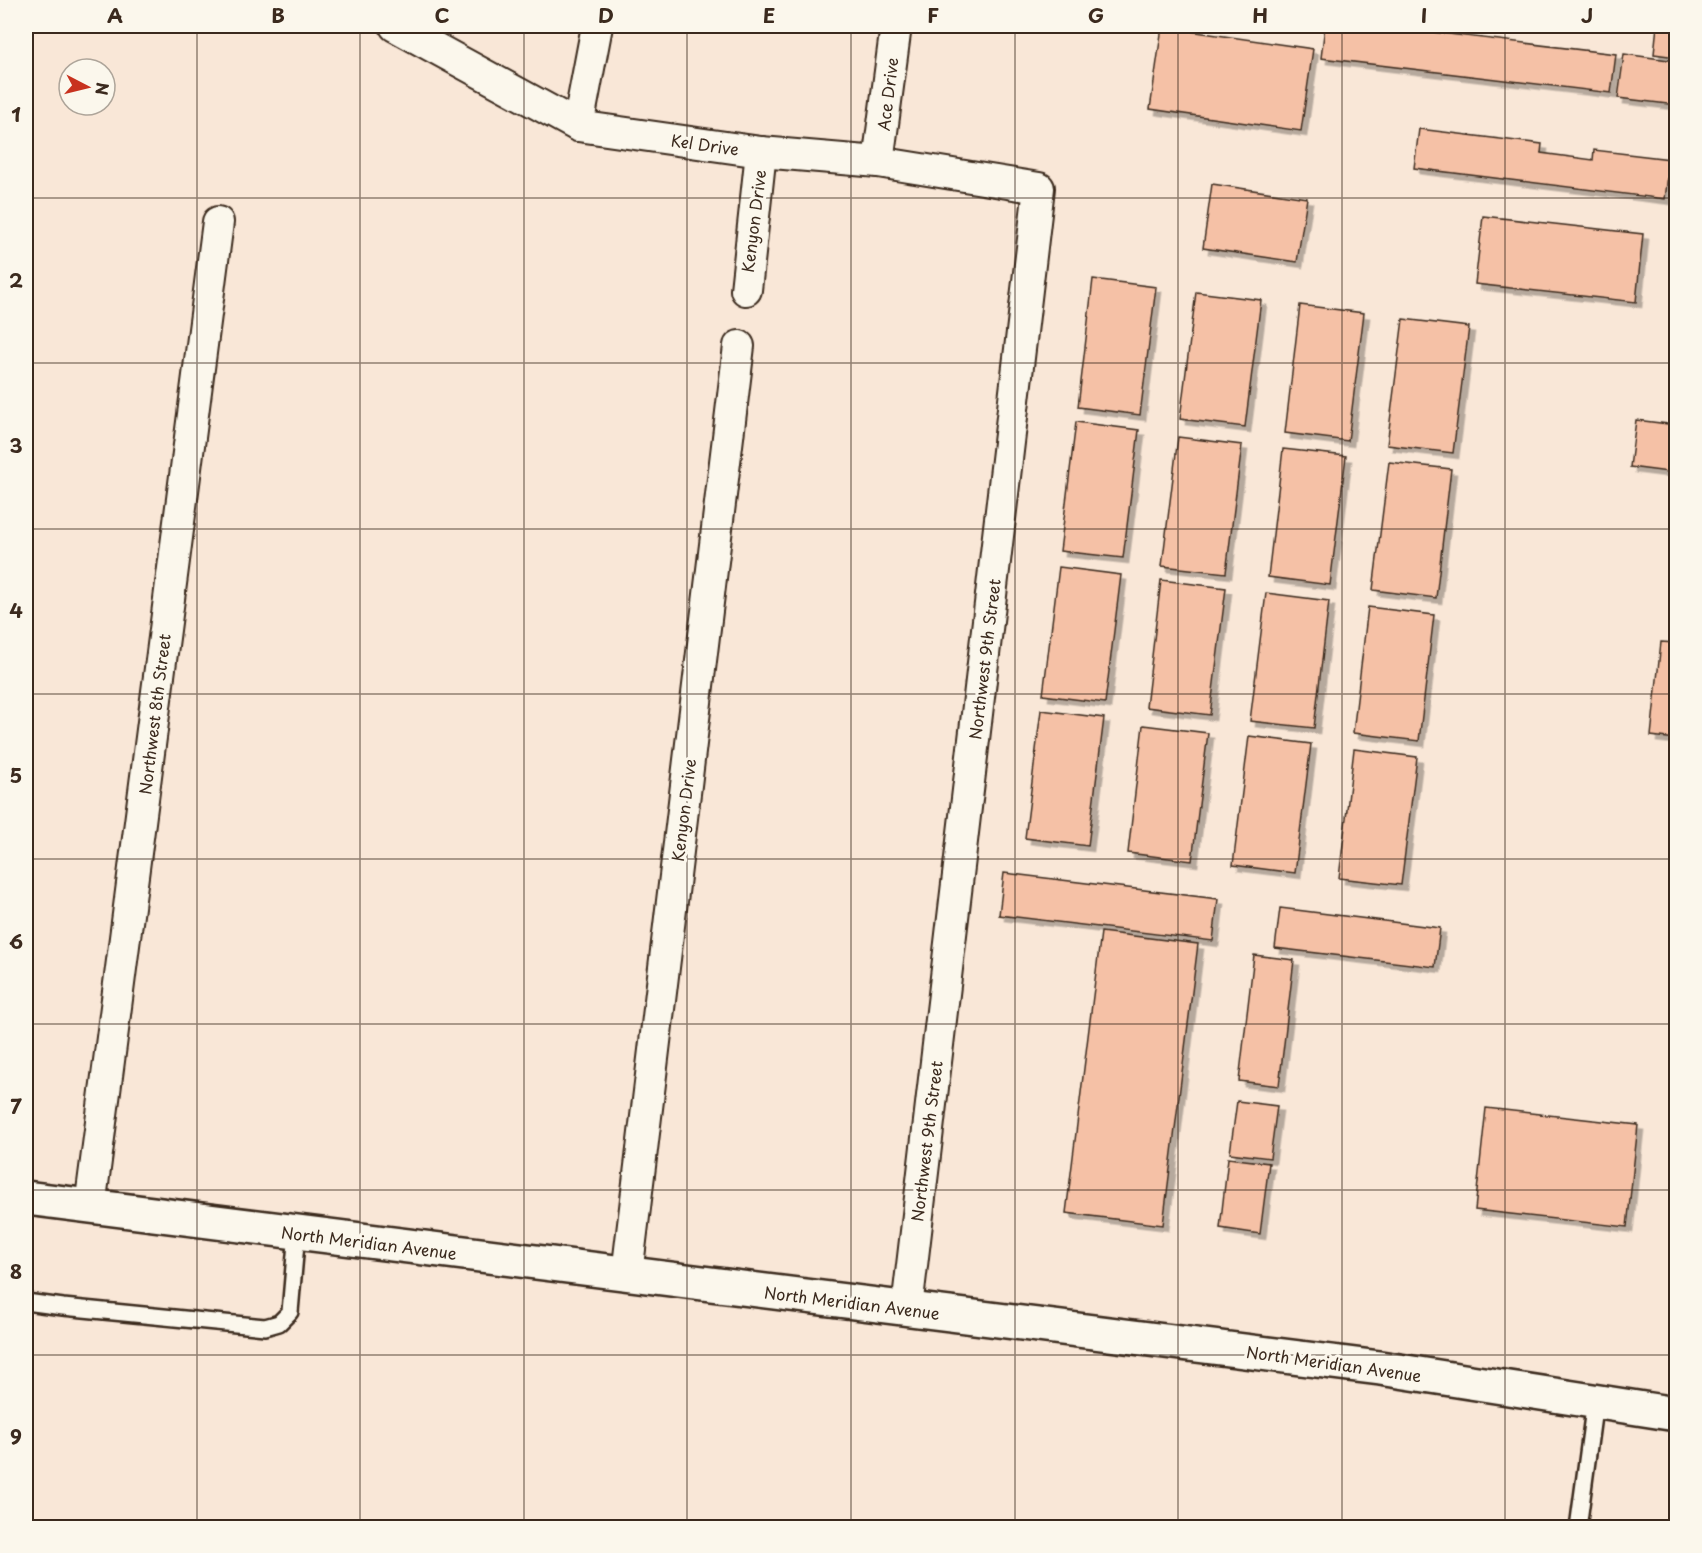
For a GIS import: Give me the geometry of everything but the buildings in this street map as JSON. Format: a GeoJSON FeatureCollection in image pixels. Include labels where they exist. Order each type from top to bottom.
{"type":"FeatureCollection","features":[{"type":"Feature","properties":{"kind":"main road","name":"North Meridian Avenue"},"geometry":{"type":"LineString","coordinates":[[26,1198],[1380,1368],[1677,1414]]}},
{"type":"Feature","properties":{"kind":"street","name":"Kel Drive"},"geometry":{"type":"LineString","coordinates":[[395,26],[578,126],[761,152],[878,162],[1040,188]]}},
{"type":"Feature","properties":{"kind":"street"},"geometry":{"type":"LineString","coordinates":[[578,126],[597,26]]}},
{"type":"Feature","properties":{"kind":"street","name":"Ace Drive"},"geometry":{"type":"LineString","coordinates":[[878,162],[896,26]]}},
{"type":"Feature","properties":{"kind":"street","name":"Kenyon Drive"},"geometry":{"type":"LineString","coordinates":[[746,290],[761,152]]}},
{"type":"Feature","properties":{"kind":"street","name":"Northwest 9th Street"},"geometry":{"type":"LineString","coordinates":[[907,1308],[1040,188]]}},
{"type":"Feature","properties":{"kind":"street","name":"Northwest 8th Street"},"geometry":{"type":"LineString","coordinates":[[90,1207],[218,222]]}},
{"type":"Feature","properties":{"kind":"street","name":"Kenyon Drive"},"geometry":{"type":"LineString","coordinates":[[627,1274],[739,346]]}},
{"type":"Feature","properties":{"kind":"lane"},"geometry":{"type":"LineString","coordinates":[[26,1302],[265,1327],[279,1323],[290,1312],[297,1232]]}},
{"type":"Feature","properties":{"kind":"lane"},"geometry":{"type":"LineString","coordinates":[[1578,1527],[1595,1401]]}}]}
